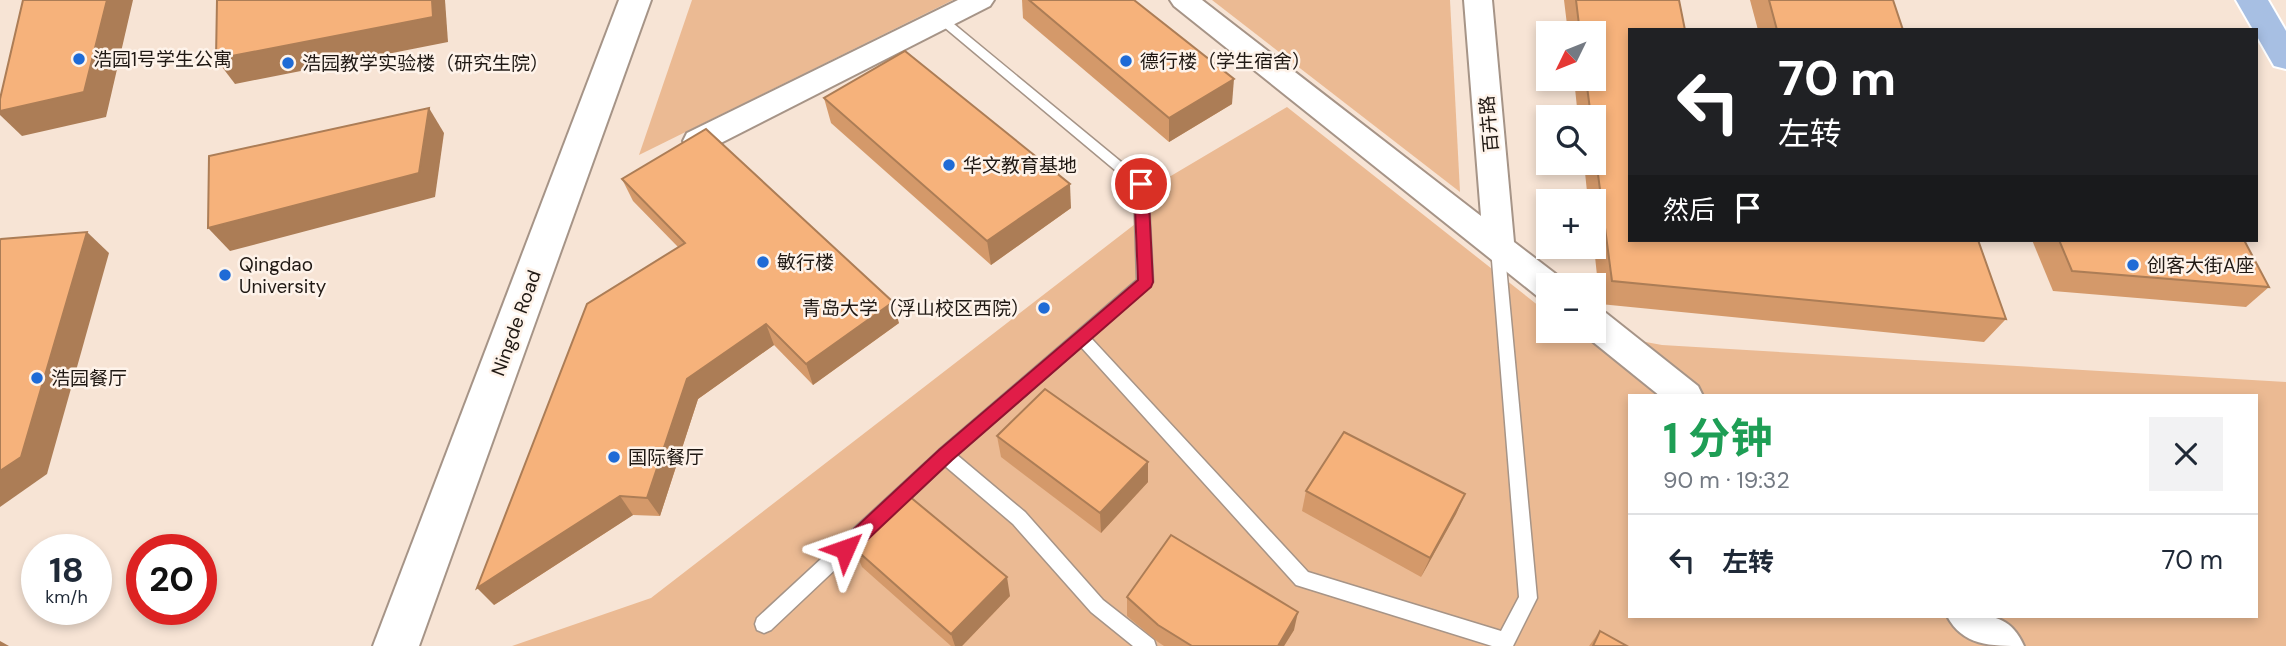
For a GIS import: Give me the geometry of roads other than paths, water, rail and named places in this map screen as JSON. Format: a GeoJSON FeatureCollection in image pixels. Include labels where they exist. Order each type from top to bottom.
{"type":"FeatureCollection","features":[{"type":"Feature","properties":{"kind":"main road"},"geometry":{"type":"LineString","coordinates":[[2252,0],[2286,58]]}},
{"type":"Feature","properties":{"kind":"street","name":"Ningde Road"},"geometry":{"type":"LineString","coordinates":[[396,646],[635,0]]}},
{"type":"Feature","properties":{"kind":"street"},"geometry":{"type":"LineString","coordinates":[[698,141],[980,0]]}},
{"type":"Feature","properties":{"kind":"street"},"geometry":{"type":"LineString","coordinates":[[1184,0],[1536,277]]}},
{"type":"Feature","properties":{"kind":"street","name":"百卉路"},"geometry":{"type":"LineString","coordinates":[[1478,0],[1499,248]]}},
{"type":"Feature","properties":{"kind":"street"},"geometry":{"type":"LineString","coordinates":[[1606,333],[1683,394]]}},
{"type":"Feature","properties":{"kind":"street"},"geometry":{"type":"LineString","coordinates":[[1968,618],[1998,644]]}},
{"type":"Feature","properties":{"kind":"lane"},"geometry":{"type":"LineString","coordinates":[[764,624],[946,455],[1146,282],[1141,184],[943,19]]}},
{"type":"Feature","properties":{"kind":"lane"},"geometry":{"type":"LineString","coordinates":[[1082,337],[1302,579],[1504,643],[1528,598],[1499,248]]}},
{"type":"Feature","properties":{"kind":"lane"},"geometry":{"type":"LineString","coordinates":[[946,455],[1018,518],[1097,606],[1147,646]]}},
{"type":"Feature","properties":{"kind":"place","name":"浩园1号学生公寓"},"geometry":{"type":"Point","coordinates":[79,59]}},
{"type":"Feature","properties":{"kind":"place","name":"德行楼（学生宿舍）"},"geometry":{"type":"Point","coordinates":[1126,61]}},
{"type":"Feature","properties":{"kind":"place","name":"浩园教学实验楼（研究生院）"},"geometry":{"type":"Point","coordinates":[288,63]}},
{"type":"Feature","properties":{"kind":"place","name":"华文教育基地"},"geometry":{"type":"Point","coordinates":[949,165]}},
{"type":"Feature","properties":{"kind":"place","name":"敏行楼"},"geometry":{"type":"Point","coordinates":[763,262]}},
{"type":"Feature","properties":{"kind":"place","name":"创客大街A座"},"geometry":{"type":"Point","coordinates":[2133,265]}},
{"type":"Feature","properties":{"kind":"place","name":"Qingdao University"},"geometry":{"type":"Point","coordinates":[225,275]}},
{"type":"Feature","properties":{"kind":"place","name":"青岛大学（浮山校区西院）"},"geometry":{"type":"Point","coordinates":[1044,308]}},
{"type":"Feature","properties":{"kind":"place","name":"浩园餐厅"},"geometry":{"type":"Point","coordinates":[37,378]}},
{"type":"Feature","properties":{"kind":"place","name":"国际餐厅"},"geometry":{"type":"Point","coordinates":[614,457]}}]}
